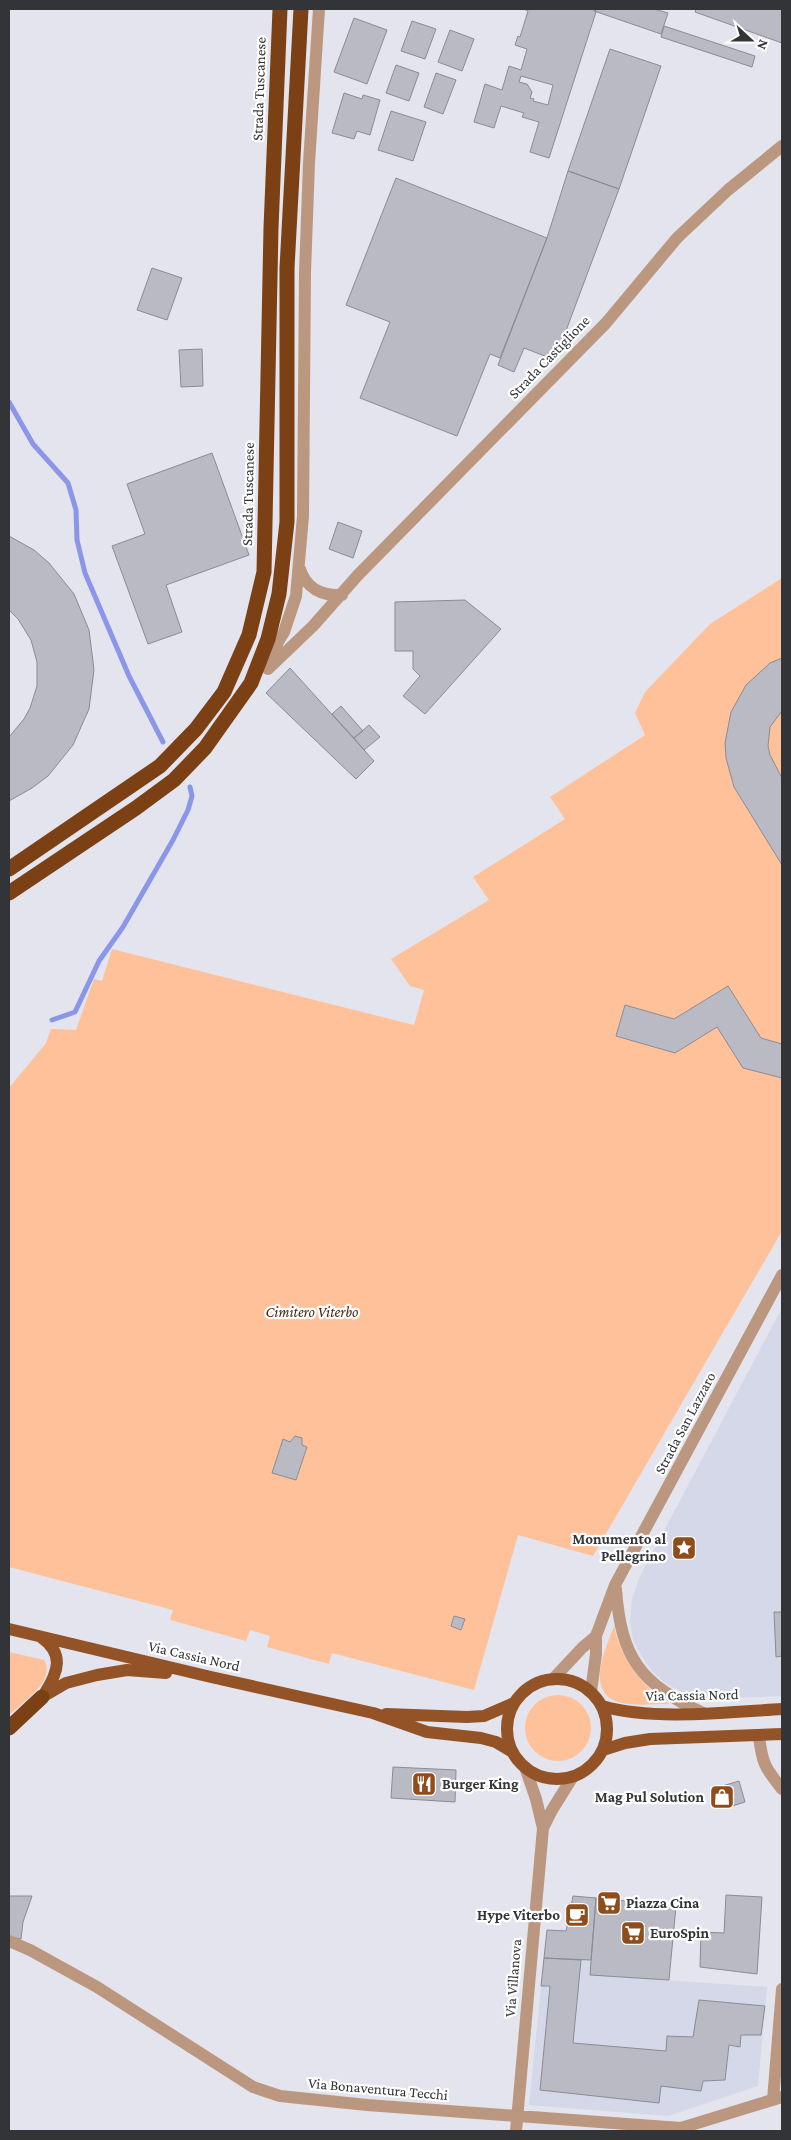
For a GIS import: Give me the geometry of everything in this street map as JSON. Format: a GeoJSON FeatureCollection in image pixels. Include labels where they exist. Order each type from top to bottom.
{"type":"FeatureCollection","features":[{"type":"Feature","properties":{"kind":"highway","name":"Strada Tuscanese"},"geometry":{"type":"LineString","coordinates":[[9,869],[160,766],[196,729],[224,692],[249,635],[264,572],[271,228],[280,9]]}},
{"type":"Feature","properties":{"kind":"highway"},"geometry":{"type":"LineString","coordinates":[[9,892],[174,780],[205,748],[251,683],[274,636],[287,522],[287,268],[301,9]]}},
{"type":"Feature","properties":{"kind":"highway"},"geometry":{"type":"LineString","coordinates":[[251,683],[268,668]]}},
{"type":"Feature","properties":{"kind":"highway"},"geometry":{"type":"LineString","coordinates":[[9,901],[54,863]]}},
{"type":"Feature","properties":{"kind":"highway"},"geometry":{"type":"LineString","coordinates":[[9,1728],[42,1697]]}},
{"type":"Feature","properties":{"kind":"main road","name":"Via Cassia Nord"},"geometry":{"type":"LineString","coordinates":[[9,1629],[373,1713],[427,1732],[481,1738],[496,1742],[511,1751],[526,1770]]}},
{"type":"Feature","properties":{"kind":"main road"},"geometry":{"type":"LineString","coordinates":[[41,1637],[55,1652],[57,1666],[56,1675],[42,1697]]}},
{"type":"Feature","properties":{"kind":"main road"},"geometry":{"type":"LineString","coordinates":[[42,1697],[66,1683],[127,1670],[211,1677]]}},
{"type":"Feature","properties":{"kind":"main road","name":"Via Cassia Nord"},"geometry":{"type":"LineString","coordinates":[[511,1751],[506,1730],[507,1721],[514,1703],[522,1693],[533,1685],[553,1679],[567,1680],[580,1684],[592,1692],[602,1706],[608,1727],[603,1750],[590,1767],[572,1778]]}},
{"type":"Feature","properties":{"kind":"main road","name":"Via Cassia Nord"},"geometry":{"type":"LineString","coordinates":[[373,1713],[484,1716],[514,1703]]}},
{"type":"Feature","properties":{"kind":"main road","name":"Via Cassia Nord"},"geometry":{"type":"LineString","coordinates":[[602,1706],[634,1712],[703,1713],[782,1709]]}},
{"type":"Feature","properties":{"kind":"main road"},"geometry":{"type":"LineString","coordinates":[[603,1750],[638,1740],[782,1734]]}},
{"type":"Feature","properties":{"kind":"main road"},"geometry":{"type":"LineString","coordinates":[[526,1770],[543,1778],[554,1780],[572,1778]]}},
{"type":"Feature","properties":{"kind":"street"},"geometry":{"type":"LineString","coordinates":[[268,668],[274,636],[284,632],[291,614],[296,596],[299,566],[303,507],[305,272],[309,163],[319,9]]}},
{"type":"Feature","properties":{"kind":"street","name":"Strada Castiglione"},"geometry":{"type":"LineString","coordinates":[[268,668],[301,638],[358,576],[606,323],[677,238],[728,190],[782,146]]}},
{"type":"Feature","properties":{"kind":"street"},"geometry":{"type":"LineString","coordinates":[[299,566],[302,577],[314,589],[332,596],[342,595]]}},
{"type":"Feature","properties":{"kind":"street","name":"Strada San Lazzaro"},"geometry":{"type":"LineString","coordinates":[[592,1692],[596,1636],[615,1585],[782,1275]]}},
{"type":"Feature","properties":{"kind":"street"},"geometry":{"type":"LineString","coordinates":[[615,1585],[622,1635],[639,1669],[664,1693],[703,1713]]}},
{"type":"Feature","properties":{"kind":"street","name":"Strada San Lazzaro"},"geometry":{"type":"LineString","coordinates":[[553,1679],[596,1636]]}},
{"type":"Feature","properties":{"kind":"street"},"geometry":{"type":"LineString","coordinates":[[759,1736],[761,1756],[765,1768],[782,1789]]}},
{"type":"Feature","properties":{"kind":"street","name":"Via Villanova"},"geometry":{"type":"LineString","coordinates":[[516,2131],[543,1828],[526,1770]]}},
{"type":"Feature","properties":{"kind":"street","name":"Via Villanova"},"geometry":{"type":"LineString","coordinates":[[543,1828],[572,1778]]}},
{"type":"Feature","properties":{"kind":"street","name":"Via Bonaventura Tecchi"},"geometry":{"type":"LineString","coordinates":[[9,1941],[30,1950],[97,1987],[253,2087],[280,2096],[367,2105],[681,2128],[778,2098]]}},
{"type":"Feature","properties":{"kind":"street"},"geometry":{"type":"LineString","coordinates":[[778,2098],[782,1989]]}},
{"type":"Feature","properties":{"kind":"shaded area"},"geometry":{"type":"Polygon","coordinates":[[[782,1308],[782,1696],[704,1699],[681,1692],[665,1683],[652,1671],[633,1640],[630,1621],[632,1599],[639,1578],[782,1308]]]}},
{"type":"Feature","properties":{"kind":"shaded area"},"geometry":{"type":"Polygon","coordinates":[[[544,1958],[591,1960],[591,1975],[767,1987],[758,2086],[668,2116],[529,2105],[544,1958]]]}},
{"type":"Feature","properties":{"kind":"green space","name":"Cimitero Viterbo"},"geometry":{"type":"Polygon","coordinates":[[[782,578],[782,1231],[593,1556],[518,1535],[474,1690],[332,1653],[329,1664],[267,1647],[270,1636],[250,1630],[246,1641],[170,1620],[173,1610],[9,1567],[9,1088],[46,1043],[51,1029],[76,1030],[94,979],[102,981],[112,949],[414,1025],[424,990],[410,986],[391,959],[489,900],[473,877],[565,819],[550,797],[645,735],[635,713],[645,692],[710,624],[782,578]]]}},
{"type":"Feature","properties":{"kind":"green space"},"geometry":{"type":"Polygon","coordinates":[[[614,1626],[627,1660],[641,1680],[669,1704],[639,1705],[622,1703],[610,1698],[603,1690],[600,1681],[600,1670],[606,1646],[614,1626]]]}},
{"type":"Feature","properties":{"kind":"green space"},"geometry":{"type":"Polygon","coordinates":[[[9,1652],[44,1660],[47,1668],[42,1683],[29,1698],[9,1715],[9,1652]]]}},
{"type":"Feature","properties":{"kind":"green space"},"geometry":{"type":"Polygon","coordinates":[[[551,1695],[565,1695],[577,1700],[586,1709],[591,1721],[589,1741],[582,1752],[565,1761],[551,1761],[539,1756],[530,1747],[525,1735],[525,1721],[530,1709],[539,1700],[551,1695]]]}},
{"type":"Feature","properties":{"kind":"building"},"geometry":{"type":"Polygon","coordinates":[[[524,9],[595,9],[596,12],[549,158],[530,152],[539,122],[522,117],[524,113],[501,106],[494,128],[474,122],[485,84],[502,90],[509,66],[521,70],[527,49],[515,45],[518,36],[520,37],[528,11],[524,9]],[[521,76],[519,82],[527,84],[532,92],[530,98],[534,99],[533,101],[548,105],[553,85],[521,76]]]}},
{"type":"Feature","properties":{"kind":"building"},"geometry":{"type":"Polygon","coordinates":[[[595,9],[654,9],[668,13],[661,34],[594,11],[595,9]]]}},
{"type":"Feature","properties":{"kind":"building"},"geometry":{"type":"Polygon","coordinates":[[[696,9],[782,9],[782,43],[695,12],[696,9]]]}},
{"type":"Feature","properties":{"kind":"building"},"geometry":{"type":"Polygon","coordinates":[[[354,18],[387,30],[367,84],[334,72],[354,18]]]}},
{"type":"Feature","properties":{"kind":"building"},"geometry":{"type":"Polygon","coordinates":[[[412,21],[436,29],[425,59],[401,51],[412,21]]]}},
{"type":"Feature","properties":{"kind":"building"},"geometry":{"type":"Polygon","coordinates":[[[664,26],[755,56],[752,67],[661,37],[664,26]]]}},
{"type":"Feature","properties":{"kind":"building"},"geometry":{"type":"Polygon","coordinates":[[[450,30],[474,39],[462,71],[438,62],[450,30]]]}},
{"type":"Feature","properties":{"kind":"building"},"geometry":{"type":"Polygon","coordinates":[[[610,49],[661,66],[619,189],[568,171],[610,49]]]}},
{"type":"Feature","properties":{"kind":"building"},"geometry":{"type":"Polygon","coordinates":[[[396,65],[419,73],[409,101],[386,93],[396,65]]]}},
{"type":"Feature","properties":{"kind":"building"},"geometry":{"type":"Polygon","coordinates":[[[436,73],[456,80],[443,114],[424,107],[436,73]]]}},
{"type":"Feature","properties":{"kind":"building"},"geometry":{"type":"Polygon","coordinates":[[[344,93],[362,99],[363,95],[380,100],[370,135],[357,131],[354,139],[332,133],[344,93]]]}},
{"type":"Feature","properties":{"kind":"building"},"geometry":{"type":"Polygon","coordinates":[[[391,111],[426,122],[413,161],[378,150],[391,111]]]}},
{"type":"Feature","properties":{"kind":"building"},"geometry":{"type":"Polygon","coordinates":[[[568,171],[619,189],[555,360],[524,348],[514,372],[498,365],[547,238],[568,171]]]}},
{"type":"Feature","properties":{"kind":"building"},"geometry":{"type":"Polygon","coordinates":[[[396,178],[547,238],[500,358],[490,354],[457,436],[360,398],[390,322],[346,305],[396,178]]]}},
{"type":"Feature","properties":{"kind":"building"},"geometry":{"type":"Polygon","coordinates":[[[152,268],[182,278],[167,320],[137,310],[152,268]]]}},
{"type":"Feature","properties":{"kind":"building"},"geometry":{"type":"Polygon","coordinates":[[[202,349],[203,386],[181,387],[179,350],[202,349]]]}},
{"type":"Feature","properties":{"kind":"building"},"geometry":{"type":"Polygon","coordinates":[[[212,453],[249,555],[166,585],[182,632],[148,644],[112,546],[145,534],[127,484],[212,453]]]}},
{"type":"Feature","properties":{"kind":"building"},"geometry":{"type":"Polygon","coordinates":[[[338,522],[362,531],[353,558],[329,549],[338,522]]]}},
{"type":"Feature","properties":{"kind":"building"},"geometry":{"type":"Polygon","coordinates":[[[9,536],[34,550],[49,563],[74,594],[89,630],[94,670],[89,709],[73,745],[48,776],[9,801],[9,737],[24,719],[30,708],[37,686],[37,662],[31,640],[18,619],[9,610],[9,536]]]}},
{"type":"Feature","properties":{"kind":"building"},"geometry":{"type":"Polygon","coordinates":[[[465,600],[501,629],[425,714],[403,696],[420,676],[413,669],[413,651],[395,651],[395,602],[465,600]]]}},
{"type":"Feature","properties":{"kind":"building"},"geometry":{"type":"Polygon","coordinates":[[[782,658],[782,711],[770,727],[768,746],[770,755],[782,778],[782,865],[734,787],[726,758],[725,743],[731,712],[746,685],[770,663],[782,658]]]}},
{"type":"Feature","properties":{"kind":"building"},"geometry":{"type":"Polygon","coordinates":[[[290,668],[374,761],[356,779],[266,693],[290,668]]]}},
{"type":"Feature","properties":{"kind":"building"},"geometry":{"type":"Polygon","coordinates":[[[341,706],[363,731],[354,738],[332,714],[341,706]]]}},
{"type":"Feature","properties":{"kind":"building"},"geometry":{"type":"Polygon","coordinates":[[[369,725],[380,737],[364,750],[354,738],[369,725]]]}},
{"type":"Feature","properties":{"kind":"building"},"geometry":{"type":"Polygon","coordinates":[[[728,986],[761,1038],[782,1044],[782,1078],[743,1068],[717,1027],[675,1053],[616,1036],[625,1005],[674,1019],[728,986]]]}},
{"type":"Feature","properties":{"kind":"building"},"geometry":{"type":"Polygon","coordinates":[[[295,1436],[302,1438],[302,1445],[307,1447],[296,1480],[272,1473],[283,1439],[290,1442],[295,1436]]]}},
{"type":"Feature","properties":{"kind":"building"},"geometry":{"type":"Polygon","coordinates":[[[774,1612],[782,1612],[782,1656],[776,1657],[774,1612]]]}},
{"type":"Feature","properties":{"kind":"building"},"geometry":{"type":"Polygon","coordinates":[[[454,1616],[465,1619],[461,1630],[451,1626],[454,1616]]]}},
{"type":"Feature","properties":{"kind":"building","name":"Burger King"},"geometry":{"type":"Polygon","coordinates":[[[393,1767],[456,1770],[455,1802],[391,1798],[393,1767]]]}},
{"type":"Feature","properties":{"kind":"building"},"geometry":{"type":"Polygon","coordinates":[[[739,1781],[745,1802],[726,1808],[719,1787],[739,1781]]]}},
{"type":"Feature","properties":{"kind":"building"},"geometry":{"type":"Polygon","coordinates":[[[726,1895],[762,1897],[757,1974],[700,1967],[701,1932],[724,1933],[726,1895]]]}},
{"type":"Feature","properties":{"kind":"building"},"geometry":{"type":"Polygon","coordinates":[[[9,1896],[32,1896],[23,1922],[21,1939],[9,1937],[9,1896]]]}},
{"type":"Feature","properties":{"kind":"building"},"geometry":{"type":"Polygon","coordinates":[[[573,1896],[596,1898],[591,1960],[544,1958],[547,1930],[566,1931],[573,1896]]]}},
{"type":"Feature","properties":{"kind":"building","name":"EuroSpin"},"geometry":{"type":"Polygon","coordinates":[[[596,1898],[676,1906],[669,1980],[590,1975],[596,1898]]]}},
{"type":"Feature","properties":{"kind":"building"},"geometry":{"type":"Polygon","coordinates":[[[544,1958],[581,1960],[573,2043],[666,2051],[667,2036],[693,2037],[699,2000],[765,2006],[761,2035],[741,2035],[740,2047],[729,2045],[725,2080],[703,2081],[701,2091],[661,2086],[659,2103],[540,2090],[550,1986],[541,1986],[544,1958]]]}},
{"type":"Feature","properties":{"kind":"waterway"},"geometry":{"type":"LineString","coordinates":[[9,402],[33,444],[68,483],[76,510],[77,540],[85,573],[129,676],[163,742]]}},
{"type":"Feature","properties":{"kind":"waterway"},"geometry":{"type":"LineString","coordinates":[[52,1020],[75,1012],[99,961],[123,927],[173,840],[188,810],[192,796],[190,787]]}},
{"type":"Feature","properties":{"kind":"place","name":"Monumento al Pellegrino"},"geometry":{"type":"Point","coordinates":[684,1548]}},
{"type":"Feature","properties":{"kind":"place","name":"Burger King"},"geometry":{"type":"Point","coordinates":[424,1784]}},
{"type":"Feature","properties":{"kind":"place","name":"Mag Pul Solution"},"geometry":{"type":"Point","coordinates":[722,1797]}},
{"type":"Feature","properties":{"kind":"place","name":"Piazza Cina"},"geometry":{"type":"Point","coordinates":[609,1903]}},
{"type":"Feature","properties":{"kind":"place","name":"Hype Viterbo"},"geometry":{"type":"Point","coordinates":[577,1915]}},
{"type":"Feature","properties":{"kind":"place","name":"EuroSpin"},"geometry":{"type":"Point","coordinates":[633,1933]}}]}
